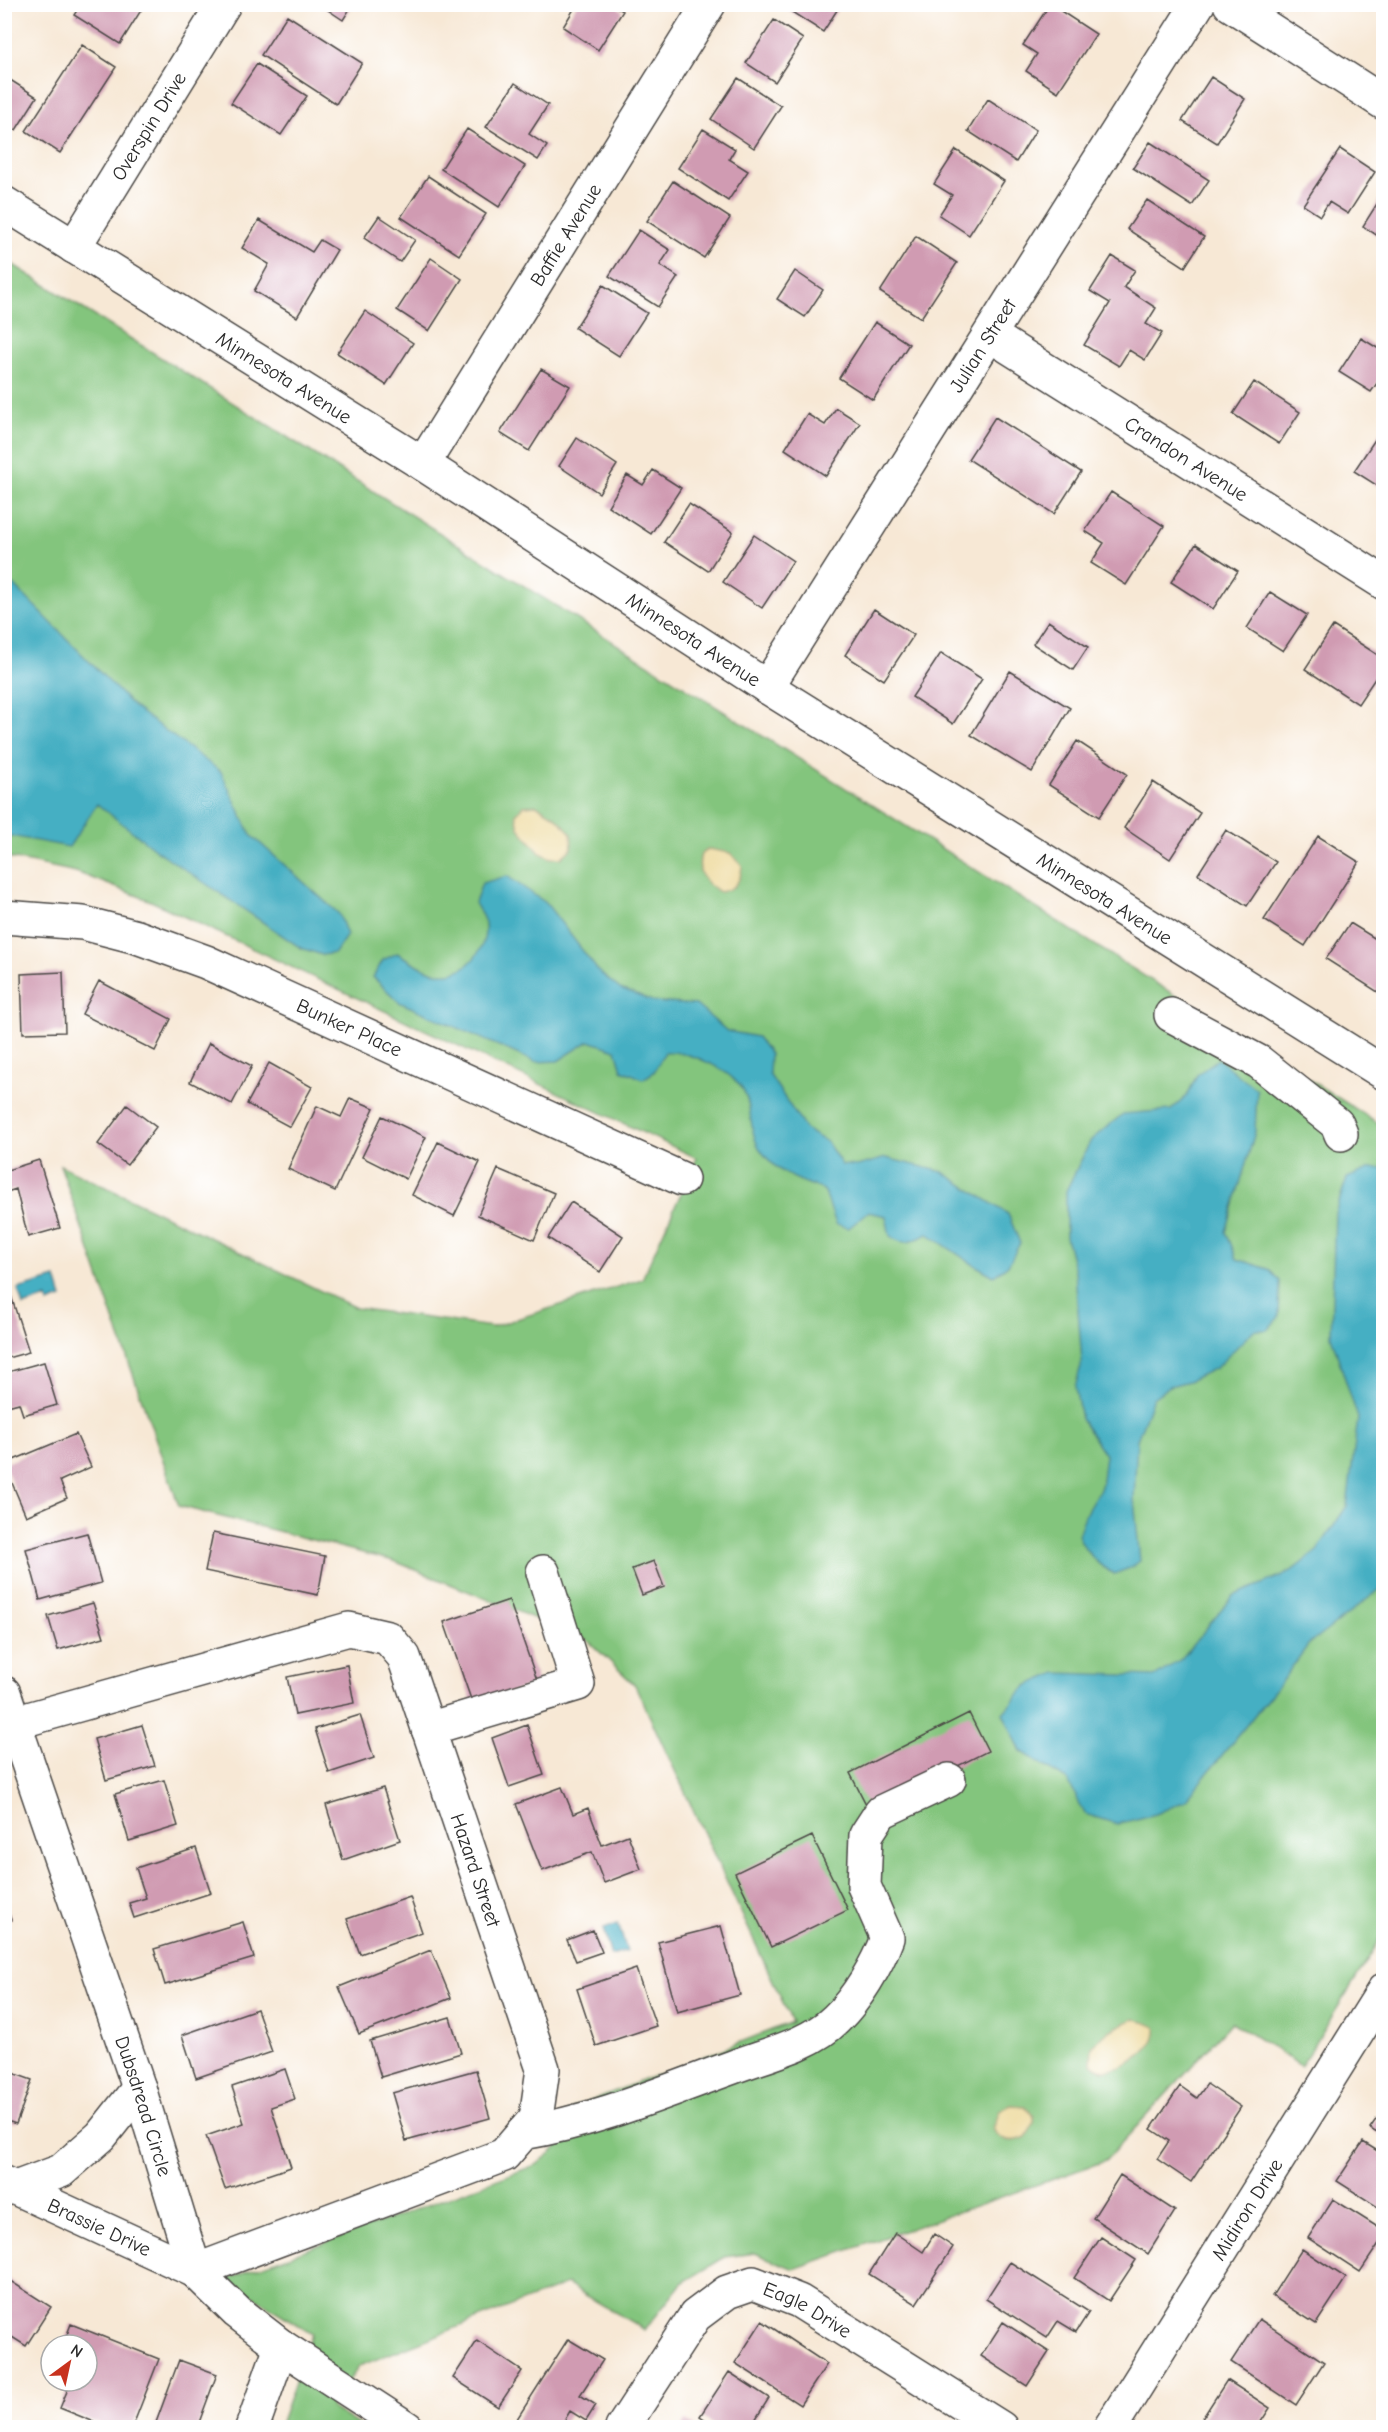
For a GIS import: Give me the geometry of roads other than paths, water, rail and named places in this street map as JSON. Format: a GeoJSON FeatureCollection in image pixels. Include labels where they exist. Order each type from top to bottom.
{"type":"FeatureCollection","features":[{"type":"Feature","properties":{"kind":"street","name":"Overspin Drive"},"geometry":{"type":"LineString","coordinates":[[74,247],[225,4]]}},
{"type":"Feature","properties":{"kind":"street","name":"Baffie Avenue"},"geometry":{"type":"LineString","coordinates":[[423,464],[709,4]]}},
{"type":"Feature","properties":{"kind":"street"},"geometry":{"type":"LineString","coordinates":[[1230,4],[1383,103]]}},
{"type":"Feature","properties":{"kind":"street","name":"Julian Street"},"geometry":{"type":"LineString","coordinates":[[767,687],[990,335],[1185,9]]}},
{"type":"Feature","properties":{"kind":"street","name":"Minnesota Avenue"},"geometry":{"type":"LineString","coordinates":[[4,203],[423,464],[767,687],[1383,1073]]}},
{"type":"Feature","properties":{"kind":"street","name":"Crandon Avenue"},"geometry":{"type":"LineString","coordinates":[[990,335],[1383,583]]}},
{"type":"Feature","properties":{"kind":"street","name":"Bunker Place"},"geometry":{"type":"LineString","coordinates":[[4,917],[83,923],[137,937],[206,962],[682,1179]]}},
{"type":"Feature","properties":{"kind":"street"},"geometry":{"type":"LineString","coordinates":[[1171,1015],[1259,1062],[1337,1124],[1341,1134]]}},
{"type":"Feature","properties":{"kind":"street"},"geometry":{"type":"LineString","coordinates":[[429,1729],[578,1684],[543,1572]]}},
{"type":"Feature","properties":{"kind":"street","name":"Hazard Street"},"geometry":{"type":"LineString","coordinates":[[8,1712],[349,1629],[388,1638],[404,1657],[543,2069],[536,2118],[504,2155],[195,2271]]}},
{"type":"Feature","properties":{"kind":"street","name":"Dubsdread Circle"},"geometry":{"type":"LineString","coordinates":[[8,1712],[139,2088],[195,2271],[237,2312],[281,2346],[407,2427]]}},
{"type":"Feature","properties":{"kind":"street"},"geometry":{"type":"LineString","coordinates":[[523,2133],[554,2128],[629,2105],[806,2039],[836,2019],[876,1966],[888,1938],[864,1886],[866,1835],[881,1812],[949,1780]]}},
{"type":"Feature","properties":{"kind":"street","name":"Midiron Drive"},"geometry":{"type":"LineString","coordinates":[[1110,2427],[1383,1990]]}},
{"type":"Feature","properties":{"kind":"street"},"geometry":{"type":"LineString","coordinates":[[11,2185],[61,2171],[101,2136],[139,2088]]}},
{"type":"Feature","properties":{"kind":"street","name":"Brassie Drive"},"geometry":{"type":"LineString","coordinates":[[11,2185],[195,2271]]}},
{"type":"Feature","properties":{"kind":"street","name":"Eagle Drive"},"geometry":{"type":"LineString","coordinates":[[622,2427],[695,2316],[727,2292],[753,2283],[799,2301],[1001,2427]]}},
{"type":"Feature","properties":{"kind":"street"},"geometry":{"type":"LineString","coordinates":[[252,2427],[281,2346]]}},
{"type":"Feature","properties":{"kind":"water"},"geometry":{"type":"Polygon","coordinates":[[[4,579],[17,588],[134,707],[221,772],[251,835],[339,914],[347,935],[335,953],[322,955],[301,948],[156,850],[97,804],[69,847],[5,835],[4,579]]]}},
{"type":"Feature","properties":{"kind":"water"},"geometry":{"type":"Polygon","coordinates":[[[507,876],[546,903],[599,972],[620,989],[655,1002],[696,1005],[727,1031],[757,1037],[770,1054],[769,1074],[806,1130],[827,1142],[842,1165],[857,1166],[886,1158],[943,1172],[1008,1214],[1020,1243],[1008,1265],[994,1276],[928,1234],[909,1242],[895,1239],[890,1236],[886,1216],[868,1212],[849,1228],[836,1224],[824,1190],[788,1175],[774,1165],[760,1149],[753,1130],[748,1102],[741,1087],[722,1071],[699,1058],[665,1052],[654,1072],[643,1079],[622,1070],[616,1050],[589,1041],[558,1061],[535,1062],[399,1002],[373,977],[383,960],[397,953],[434,972],[450,973],[466,965],[479,951],[485,933],[484,921],[475,903],[482,883],[507,876]]]}},
{"type":"Feature","properties":{"kind":"water"},"geometry":{"type":"Polygon","coordinates":[[[1218,1059],[1257,1090],[1255,1132],[1226,1232],[1237,1259],[1268,1269],[1280,1281],[1279,1317],[1267,1330],[1254,1330],[1216,1368],[1189,1381],[1170,1386],[1153,1398],[1137,1440],[1134,1499],[1140,1561],[1114,1574],[1093,1558],[1078,1535],[1086,1513],[1101,1487],[1105,1455],[1081,1419],[1075,1387],[1082,1362],[1075,1271],[1066,1237],[1066,1191],[1091,1140],[1123,1114],[1171,1110],[1187,1096],[1197,1075],[1218,1059]]]}},
{"type":"Feature","properties":{"kind":"water"},"geometry":{"type":"Polygon","coordinates":[[[1371,1168],[1384,1168],[1383,1587],[1308,1645],[1278,1686],[1185,1801],[1156,1814],[1117,1824],[1085,1814],[1068,1781],[1021,1751],[1003,1713],[1026,1686],[1056,1673],[1156,1676],[1181,1659],[1233,1596],[1290,1572],[1317,1551],[1347,1506],[1358,1418],[1331,1336],[1335,1213],[1347,1178],[1371,1168]]]}},
{"type":"Feature","properties":{"kind":"water"},"geometry":{"type":"Polygon","coordinates":[[[56,1278],[62,1298],[48,1303],[47,1298],[23,1306],[18,1289],[56,1278]]]}},
{"type":"Feature","properties":{"kind":"water"},"geometry":{"type":"Polygon","coordinates":[[[618,1924],[627,1951],[611,1956],[603,1929],[618,1924]]]}}]}
